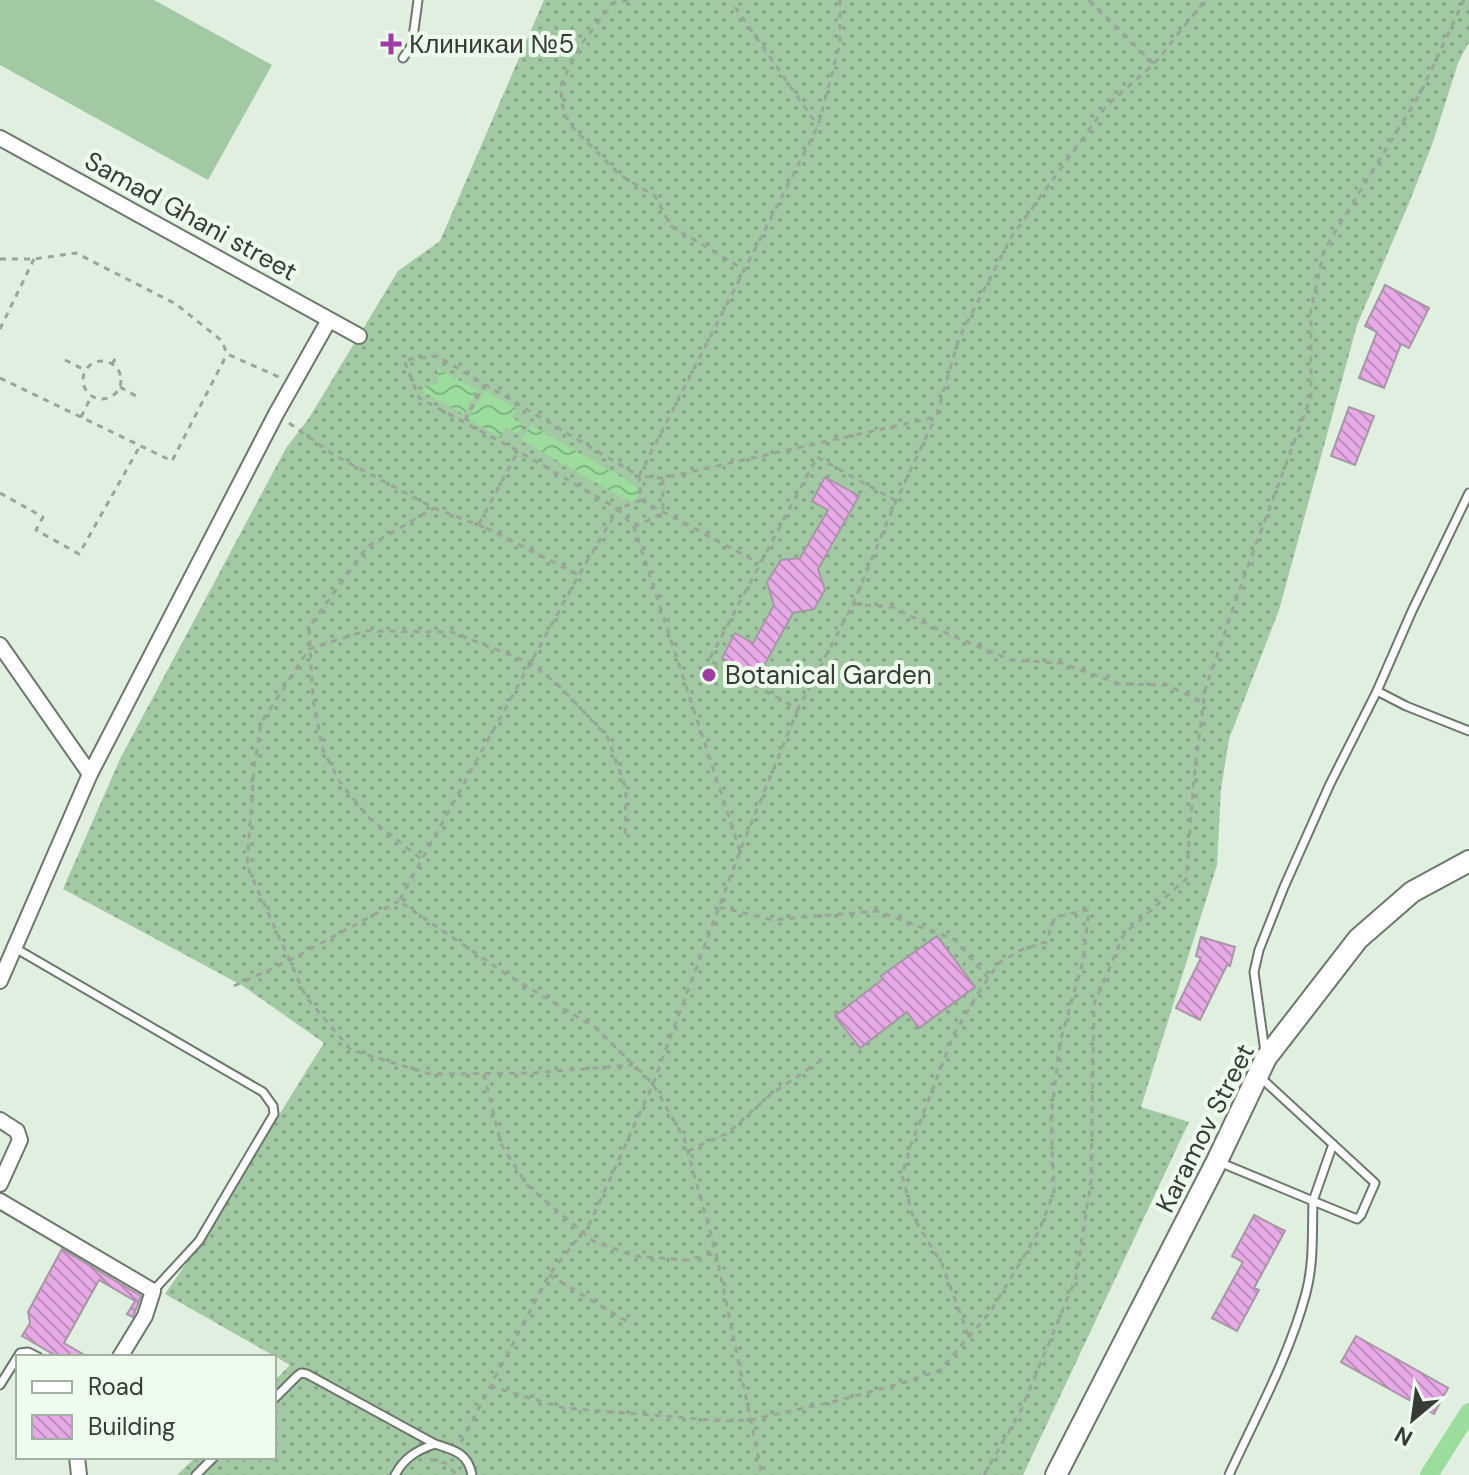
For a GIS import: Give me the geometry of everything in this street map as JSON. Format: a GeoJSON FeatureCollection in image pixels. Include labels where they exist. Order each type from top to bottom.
{"type":"FeatureCollection","features":[{"type":"Feature","properties":{"kind":"main road","name":"Karamov Street"},"geometry":{"type":"LineString","coordinates":[[1056,1475],[1262,1067],[1358,939],[1412,892],[1469,861]]}},
{"type":"Feature","properties":{"kind":"street","name":"Samad Ghani street"},"geometry":{"type":"LineString","coordinates":[[0,138],[359,336]]}},
{"type":"Feature","properties":{"kind":"street"},"geometry":{"type":"LineString","coordinates":[[0,981],[90,774],[276,414],[329,320]]}},
{"type":"Feature","properties":{"kind":"street"},"geometry":{"type":"LineString","coordinates":[[0,645],[90,774]]}},
{"type":"Feature","properties":{"kind":"street"},"geometry":{"type":"LineString","coordinates":[[0,1120],[17,1131],[20,1140],[0,1184]]}},
{"type":"Feature","properties":{"kind":"street"},"geometry":{"type":"LineString","coordinates":[[0,1201],[153,1291],[151,1304],[121,1355]]}},
{"type":"Feature","properties":{"kind":"lane"},"geometry":{"type":"LineString","coordinates":[[403,58],[412,45],[418,0]]}},
{"type":"Feature","properties":{"kind":"lane"},"geometry":{"type":"LineString","coordinates":[[1217,1161],[1357,1219],[1375,1187],[1375,1183],[1333,1144],[1262,1067],[1254,972],[1259,950],[1284,887],[1330,784],[1469,493]]}},
{"type":"Feature","properties":{"kind":"lane"},"geometry":{"type":"LineString","coordinates":[[1377,691],[1469,731]]}},
{"type":"Feature","properties":{"kind":"lane"},"geometry":{"type":"LineString","coordinates":[[15,948],[263,1092],[273,1106],[274,1114],[199,1241],[153,1291]]}},
{"type":"Feature","properties":{"kind":"lane"},"geometry":{"type":"LineString","coordinates":[[1229,1475],[1283,1359],[1306,1294],[1311,1265],[1313,1201],[1333,1144]]}},
{"type":"Feature","properties":{"kind":"lane"},"geometry":{"type":"LineString","coordinates":[[0,1385],[16,1359]]}},
{"type":"Feature","properties":{"kind":"lane"},"geometry":{"type":"LineString","coordinates":[[276,1397],[301,1373],[307,1374],[435,1444],[456,1450],[470,1464],[472,1475]]}},
{"type":"Feature","properties":{"kind":"lane"},"geometry":{"type":"LineString","coordinates":[[395,1475],[414,1452],[435,1444]]}},
{"type":"Feature","properties":{"kind":"lane"},"geometry":{"type":"LineString","coordinates":[[196,1475],[212,1459]]}},
{"type":"Feature","properties":{"kind":"path"},"geometry":{"type":"LineString","coordinates":[[628,0],[613,3],[579,47],[560,87],[564,114],[575,130],[620,175],[655,196],[671,226],[745,270]]}},
{"type":"Feature","properties":{"kind":"path"},"geometry":{"type":"LineString","coordinates":[[641,500],[639,476],[818,126],[840,43],[840,0]]}},
{"type":"Feature","properties":{"kind":"path"},"geometry":{"type":"LineString","coordinates":[[1089,0],[1154,64]]}},
{"type":"Feature","properties":{"kind":"path"},"geometry":{"type":"LineString","coordinates":[[456,1450],[549,1275],[590,1223],[653,1084],[740,851],[798,709],[853,604],[896,501],[936,417],[959,338],[1012,236],[1107,105],[1154,64],[1205,0]]}},
{"type":"Feature","properties":{"kind":"path"},"geometry":{"type":"LineString","coordinates":[[984,1475],[1021,1410],[1076,1278],[1091,1181],[1094,1004],[1124,934],[1186,879],[1205,690],[1311,397],[1311,309],[1324,250],[1421,92],[1464,0]]}},
{"type":"Feature","properties":{"kind":"path"},"geometry":{"type":"LineString","coordinates":[[735,7],[818,126]]}},
{"type":"Feature","properties":{"kind":"path"},"geometry":{"type":"LineString","coordinates":[[0,259],[34,259],[76,253],[176,304],[222,341],[227,354],[294,384]]}},
{"type":"Feature","properties":{"kind":"path"},"geometry":{"type":"LineString","coordinates":[[0,329],[34,259]]}},
{"type":"Feature","properties":{"kind":"path"},"geometry":{"type":"LineString","coordinates":[[112,364],[118,354]]}},
{"type":"Feature","properties":{"kind":"path"},"geometry":{"type":"LineString","coordinates":[[0,378],[172,461],[227,354]]}},
{"type":"Feature","properties":{"kind":"path"},"geometry":{"type":"LineString","coordinates":[[740,851],[634,527],[618,509],[419,398],[404,360],[437,356],[639,476],[663,478],[936,417]]}},
{"type":"Feature","properties":{"kind":"path"},"geometry":{"type":"LineString","coordinates":[[65,360],[85,370]]}},
{"type":"Feature","properties":{"kind":"path"},"geometry":{"type":"LineString","coordinates":[[103,361],[112,364],[118,370],[120,387],[108,399],[91,397],[82,379],[85,370],[93,363],[103,361]]}},
{"type":"Feature","properties":{"kind":"path"},"geometry":{"type":"LineString","coordinates":[[465,422],[484,385]]}},
{"type":"Feature","properties":{"kind":"path"},"geometry":{"type":"LineString","coordinates":[[120,387],[136,396]]}},
{"type":"Feature","properties":{"kind":"path"},"geometry":{"type":"LineString","coordinates":[[81,417],[91,397]]}},
{"type":"Feature","properties":{"kind":"path"},"geometry":{"type":"LineString","coordinates":[[276,414],[334,455],[434,508],[486,528]]}},
{"type":"Feature","properties":{"kind":"path"},"geometry":{"type":"LineString","coordinates":[[0,493],[43,517],[36,530],[79,554],[140,446]]}},
{"type":"Feature","properties":{"kind":"path"},"geometry":{"type":"LineString","coordinates":[[518,451],[478,524],[579,575]]}},
{"type":"Feature","properties":{"kind":"path"},"geometry":{"type":"LineString","coordinates":[[798,709],[709,660],[817,457],[896,501]]}},
{"type":"Feature","properties":{"kind":"path"},"geometry":{"type":"LineString","coordinates":[[663,478],[663,513]]}},
{"type":"Feature","properties":{"kind":"path"},"geometry":{"type":"LineString","coordinates":[[234,986],[290,960],[399,901],[618,509],[641,500]]}},
{"type":"Feature","properties":{"kind":"path"},"geometry":{"type":"LineString","coordinates":[[641,500],[759,563]]}},
{"type":"Feature","properties":{"kind":"path"},"geometry":{"type":"LineString","coordinates":[[422,859],[368,817],[340,782],[323,750],[313,699],[309,627],[367,547],[434,508]]}},
{"type":"Feature","properties":{"kind":"path"},"geometry":{"type":"LineString","coordinates":[[634,527],[663,513]]}},
{"type":"Feature","properties":{"kind":"path"},"geometry":{"type":"LineString","coordinates":[[853,604],[892,607],[1011,660],[1061,663],[1120,684],[1167,685],[1203,703]]}},
{"type":"Feature","properties":{"kind":"path"},"geometry":{"type":"LineString","coordinates":[[625,834],[626,789],[607,736],[558,685],[530,663],[452,632],[365,631],[309,649],[261,723],[254,769],[247,866],[306,997],[351,1050],[430,1074],[532,1073],[634,1065]]}},
{"type":"Feature","properties":{"kind":"path"},"geometry":{"type":"LineString","coordinates":[[399,901],[506,974],[596,1028],[653,1084],[684,1138],[688,1151],[716,1253],[762,1475]]}},
{"type":"Feature","properties":{"kind":"path"},"geometry":{"type":"LineString","coordinates":[[719,907],[773,920],[877,911],[954,939],[988,978]]}},
{"type":"Feature","properties":{"kind":"path"},"geometry":{"type":"LineString","coordinates":[[490,1386],[564,1408],[725,1421],[751,1420],[840,1400],[940,1370],[969,1337],[991,1311],[1039,1231],[1054,1192],[1051,1117],[1060,1042],[1083,961],[1089,910],[1055,917],[1046,942],[1021,950],[999,963],[988,978],[954,1034],[902,1175],[913,1217],[942,1264],[969,1337]]}},
{"type":"Feature","properties":{"kind":"path"},"geometry":{"type":"LineString","coordinates":[[688,1151],[728,1133],[770,1095],[826,1057]]}},
{"type":"Feature","properties":{"kind":"path"},"geometry":{"type":"LineString","coordinates":[[484,1074],[501,1144],[527,1185],[593,1241],[634,1256],[688,1260],[716,1253]]}},
{"type":"Feature","properties":{"kind":"path"},"geometry":{"type":"LineString","coordinates":[[549,1275],[628,1322]]}},
{"type":"Feature","properties":{"kind":"path"},"geometry":{"type":"LineString","coordinates":[[419,1461],[432,1459],[445,1463],[457,1475]]}},
{"type":"Feature","properties":{"kind":"shaded area"},"geometry":{"type":"Polygon","coordinates":[[[0,0],[154,0],[272,65],[208,180],[0,65],[0,0]]]}},
{"type":"Feature","properties":{"kind":"shaded area","name":"Botanical Garden"},"geometry":{"type":"Polygon","coordinates":[[[544,0],[1469,0],[1469,42],[1458,63],[1433,142],[1409,203],[1357,325],[1279,610],[1229,739],[1221,789],[1217,865],[1141,1107],[1189,1122],[1023,1475],[177,1475],[194,1459],[276,1459],[276,1379],[290,1365],[165,1294],[324,1043],[243,986],[63,889],[120,759],[286,448],[309,418],[398,271],[440,241],[544,0]]]}},
{"type":"Feature","properties":{"kind":"water"},"geometry":{"type":"Polygon","coordinates":[[[438,369],[477,390],[464,414],[423,392],[425,387],[439,383],[438,369]]]}},
{"type":"Feature","properties":{"kind":"water"},"geometry":{"type":"Polygon","coordinates":[[[485,391],[516,408],[512,418],[524,425],[518,434],[506,428],[500,437],[468,419],[485,391]]]}},
{"type":"Feature","properties":{"kind":"water"},"geometry":{"type":"Polygon","coordinates":[[[531,425],[636,486],[639,492],[637,498],[628,501],[522,440],[531,425]]]}},
{"type":"Feature","properties":{"kind":"building"},"geometry":{"type":"Polygon","coordinates":[[[1385,285],[1429,308],[1409,348],[1401,344],[1384,388],[1359,378],[1377,332],[1365,326],[1385,285]]]}},
{"type":"Feature","properties":{"kind":"building"},"geometry":{"type":"Polygon","coordinates":[[[1349,407],[1374,416],[1355,465],[1331,456],[1349,407]]]}},
{"type":"Feature","properties":{"kind":"building"},"geometry":{"type":"Polygon","coordinates":[[[825,477],[859,496],[818,569],[825,590],[814,609],[793,613],[757,678],[722,658],[735,633],[753,643],[774,605],[767,582],[781,560],[800,558],[828,510],[812,501],[825,477]]]}},
{"type":"Feature","properties":{"kind":"building"},"geometry":{"type":"Polygon","coordinates":[[[937,936],[975,987],[919,1028],[907,1012],[860,1048],[835,1016],[883,979],[881,976],[937,936]]]}},
{"type":"Feature","properties":{"kind":"building"},"geometry":{"type":"Polygon","coordinates":[[[1201,937],[1235,947],[1230,966],[1227,965],[1200,1020],[1176,1008],[1201,958],[1196,956],[1201,937]]]}},
{"type":"Feature","properties":{"kind":"building"},"geometry":{"type":"Polygon","coordinates":[[[1254,1215],[1285,1231],[1254,1288],[1259,1290],[1237,1331],[1212,1318],[1243,1262],[1232,1256],[1254,1215]]]}},
{"type":"Feature","properties":{"kind":"building"},"geometry":{"type":"Polygon","coordinates":[[[62,1249],[141,1296],[133,1317],[127,1314],[135,1301],[99,1280],[64,1343],[85,1355],[55,1355],[22,1336],[30,1323],[28,1312],[62,1249]]]}},
{"type":"Feature","properties":{"kind":"building"},"geometry":{"type":"Polygon","coordinates":[[[1356,1336],[1448,1388],[1434,1414],[1341,1362],[1356,1336]]]}},
{"type":"Feature","properties":{"kind":"waterway"},"geometry":{"type":"LineString","coordinates":[[1429,1475],[1469,1412]]}},
{"type":"Feature","properties":{"kind":"place","name":"Клиникаи №5"},"geometry":{"type":"Point","coordinates":[391,44]}},
{"type":"Feature","properties":{"kind":"place","name":"Botanical Garden"},"geometry":{"type":"Point","coordinates":[709,675]}}]}
